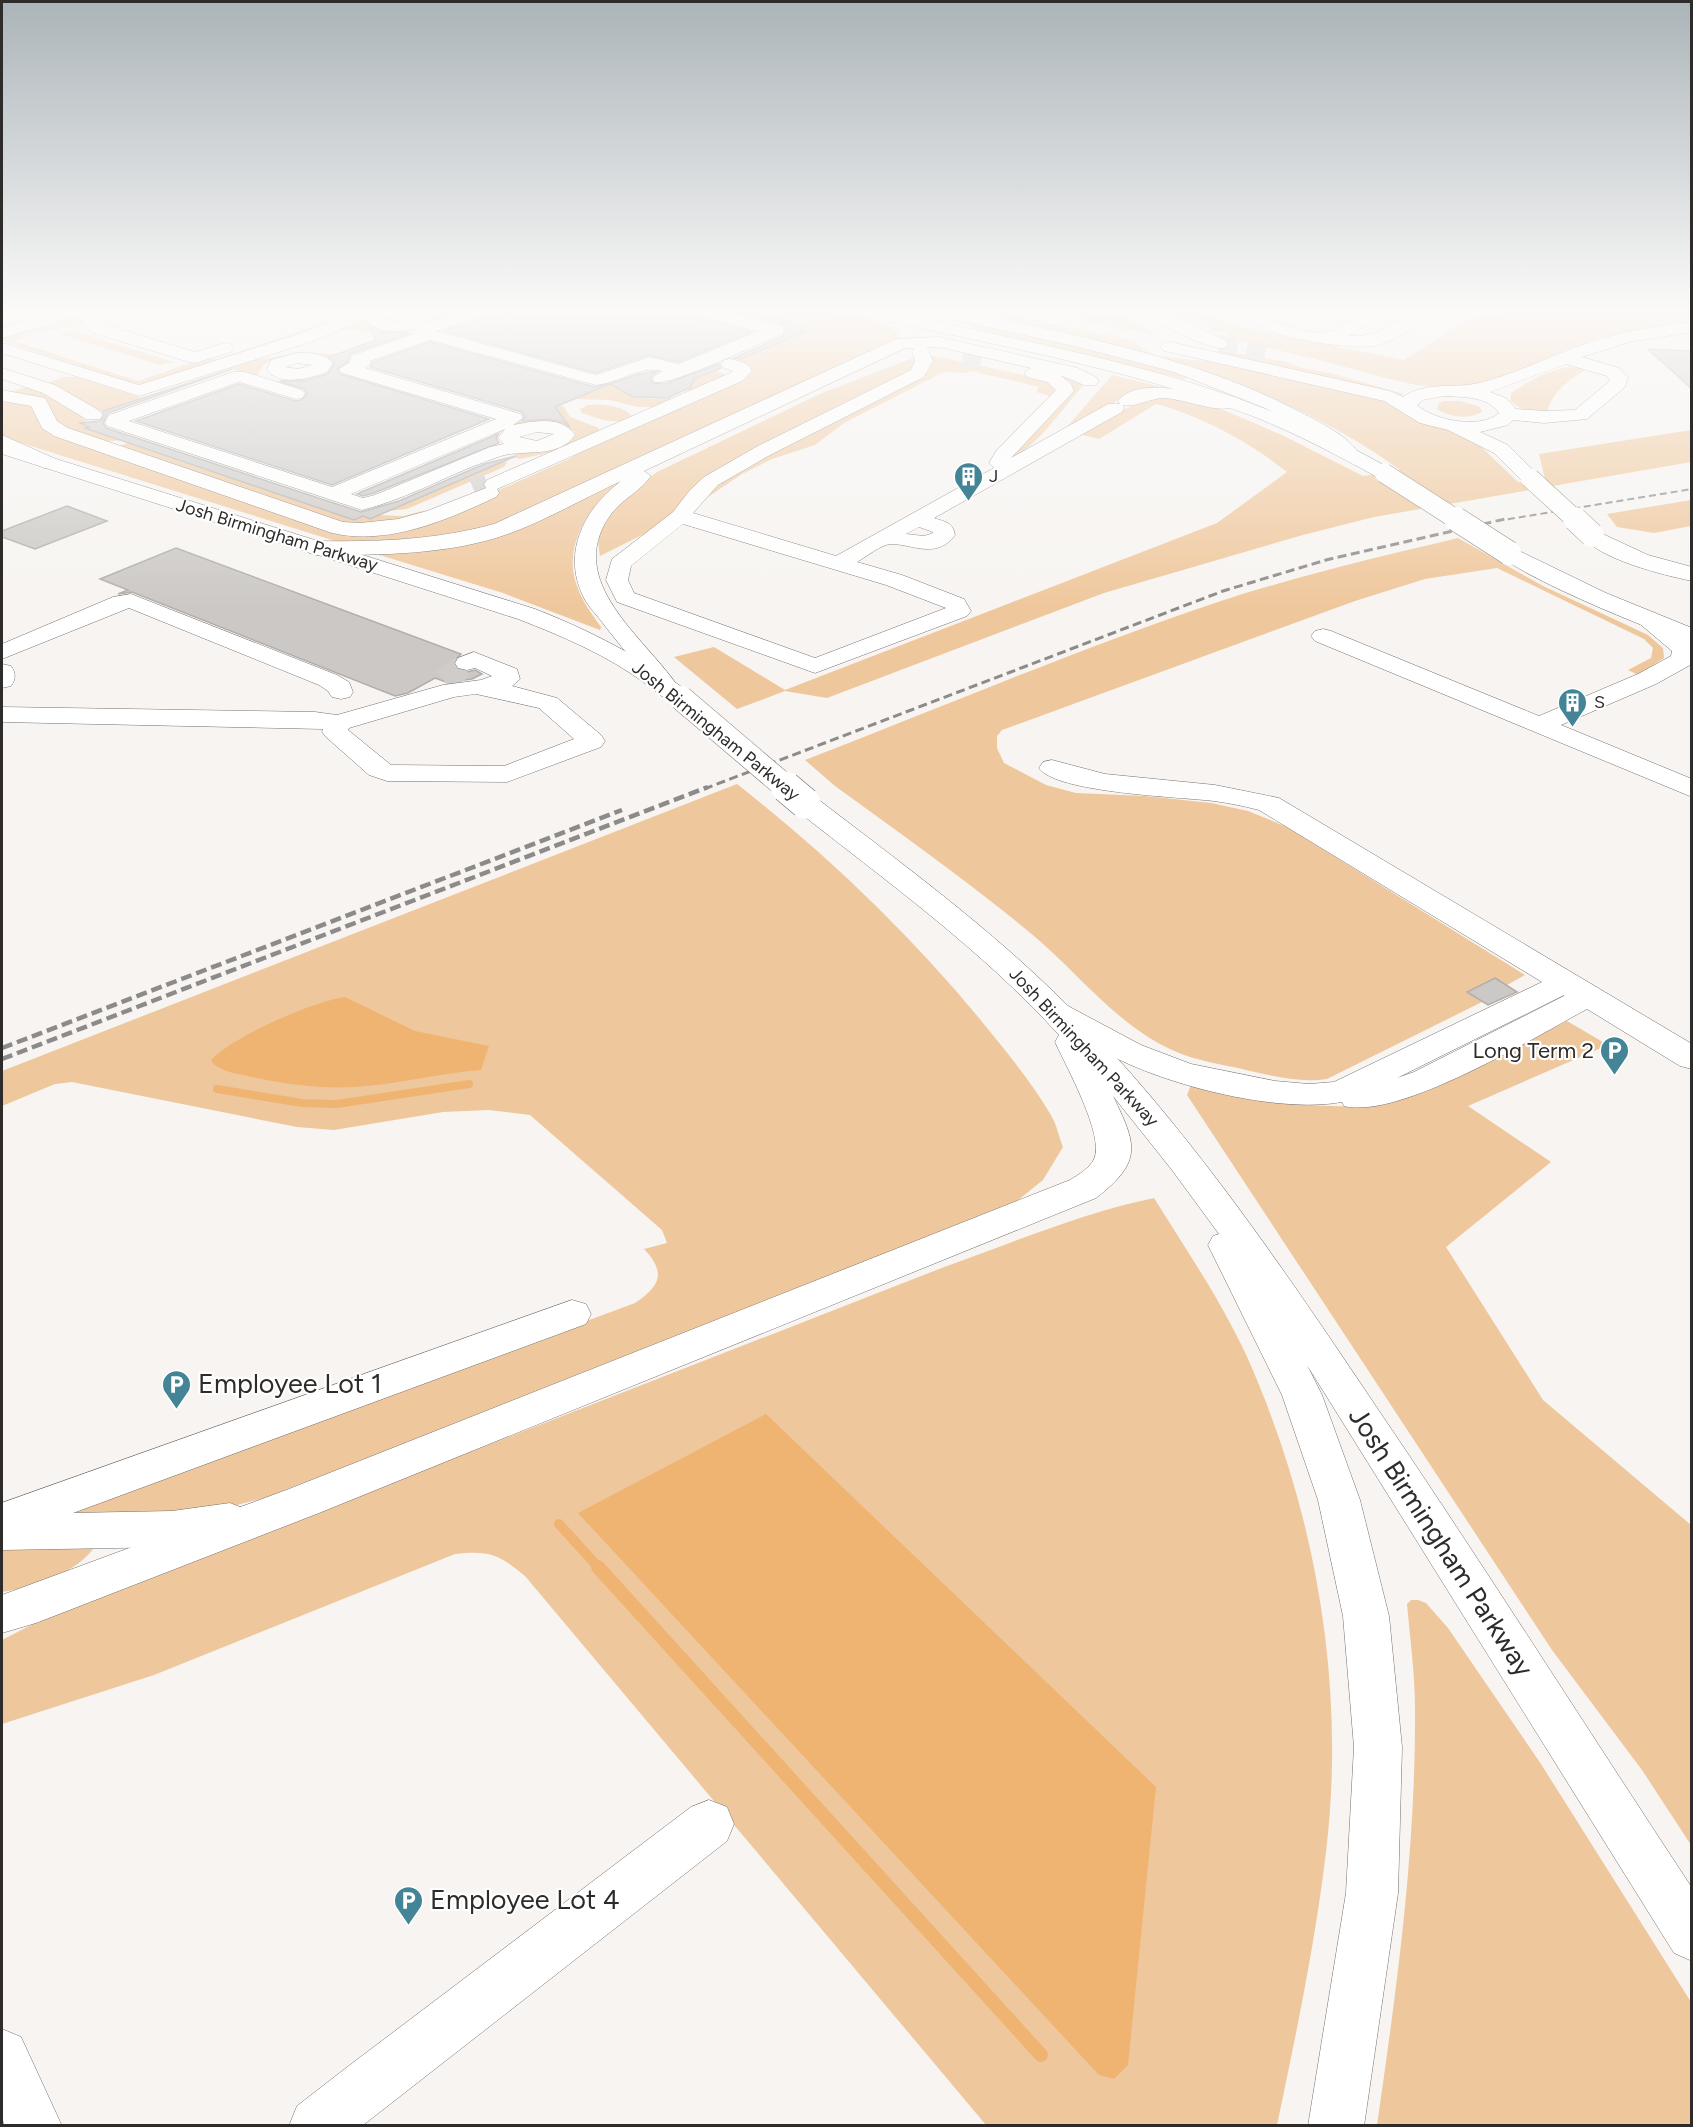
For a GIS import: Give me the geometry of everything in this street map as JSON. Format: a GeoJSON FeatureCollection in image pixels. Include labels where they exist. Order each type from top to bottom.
{"type":"FeatureCollection","features":[{"type":"Feature","properties":{"kind":"main road"},"geometry":{"type":"LineString","coordinates":[[43,410],[53,428],[330,526],[352,530],[520,479],[534,468],[648,410]]}},
{"type":"Feature","properties":{"kind":"main road"},"geometry":{"type":"LineString","coordinates":[[84,410],[93,414]]}},
{"type":"Feature","properties":{"kind":"main road"},"geometry":{"type":"LineString","coordinates":[[141,410],[116,419],[114,422],[358,503],[374,502],[525,446]]}},
{"type":"Feature","properties":{"kind":"main road"},"geometry":{"type":"LineString","coordinates":[[331,495],[514,418],[488,410]]}},
{"type":"Feature","properties":{"kind":"main road"},"geometry":{"type":"LineString","coordinates":[[317,548],[394,548],[475,538],[502,529],[769,410]]}},
{"type":"Feature","properties":{"kind":"main road"},"geometry":{"type":"LineString","coordinates":[[673,692],[603,610],[587,583],[583,551],[597,520],[631,482],[649,471],[777,410]]}},
{"type":"Feature","properties":{"kind":"main road"},"geometry":{"type":"LineString","coordinates":[[680,516],[839,563],[941,597],[956,604],[959,611],[814,666],[625,597],[617,580],[620,564],[680,516],[697,494],[723,473],[845,410]]}},
{"type":"Feature","properties":{"kind":"main road"},"geometry":{"type":"LineString","coordinates":[[1004,465],[983,454],[1029,410]]}},
{"type":"Feature","properties":{"kind":"main road"},"geometry":{"type":"LineString","coordinates":[[1004,465],[1049,410]]}},
{"type":"Feature","properties":{"kind":"main road"},"geometry":{"type":"LineString","coordinates":[[1058,439],[1053,430],[1071,410]]}},
{"type":"Feature","properties":{"kind":"main road"},"geometry":{"type":"LineString","coordinates":[[839,563],[1004,465],[1111,410]]}},
{"type":"Feature","properties":{"kind":"main road"},"geometry":{"type":"LineString","coordinates":[[1247,410],[1263,414]]}},
{"type":"Feature","properties":{"kind":"main road"},"geometry":{"type":"LineString","coordinates":[[1252,410],[1348,452],[1553,578],[1646,619],[1692,636]]}},
{"type":"Feature","properties":{"kind":"main road"},"geometry":{"type":"LineString","coordinates":[[1282,410],[1317,428],[1348,452]]}},
{"type":"Feature","properties":{"kind":"main road"},"geometry":{"type":"LineString","coordinates":[[1413,410],[1420,416],[1467,432],[1501,449],[1592,535],[1631,558],[1692,574]]}},
{"type":"Feature","properties":{"kind":"main road"},"geometry":{"type":"LineString","coordinates":[[1501,410],[1504,413]]}},
{"type":"Feature","properties":{"kind":"main road"},"geometry":{"type":"LineString","coordinates":[[1445,424],[1475,426],[1504,413],[1544,417],[1580,415],[1586,410]]}},
{"type":"Feature","properties":{"kind":"main road"},"geometry":{"type":"LineString","coordinates":[[1501,449],[1495,430],[1504,413]]}},
{"type":"Feature","properties":{"kind":"main road"},"geometry":{"type":"LineString","coordinates":[[1058,439],[1087,441]]}},
{"type":"Feature","properties":{"kind":"main road"},"geometry":{"type":"LineString","coordinates":[[2,441],[52,464]]}},
{"type":"Feature","properties":{"kind":"main road"},"geometry":{"type":"LineString","coordinates":[[99,445],[124,441]]}},
{"type":"Feature","properties":{"kind":"main road"},"geometry":{"type":"LineString","coordinates":[[383,521],[415,517],[510,468],[514,463],[456,443]]}},
{"type":"Feature","properties":{"kind":"main road","name":"Josh Birmingham Parkway"},"geometry":{"type":"LineString","coordinates":[[2,448],[529,615],[603,646],[641,668],[673,692],[805,803],[1006,963],[1057,1013],[1142,1107],[1181,1155],[1282,1296],[1448,1550],[1692,1935]]}},
{"type":"Feature","properties":{"kind":"main road"},"geometry":{"type":"LineString","coordinates":[[887,536],[921,543],[932,542],[944,535],[943,528],[916,519]]}},
{"type":"Feature","properties":{"kind":"main road"},"geometry":{"type":"LineString","coordinates":[[2,652],[121,602],[131,601],[328,680],[340,687],[326,708]]}},
{"type":"Feature","properties":{"kind":"main road"},"geometry":{"type":"LineString","coordinates":[[1538,726],[1647,679],[1683,659],[1684,650],[1680,644],[1646,619]]}},
{"type":"Feature","properties":{"kind":"main road"},"geometry":{"type":"LineString","coordinates":[[1323,636],[1692,789]]}},
{"type":"Feature","properties":{"kind":"main road"},"geometry":{"type":"LineString","coordinates":[[2,715],[326,708],[403,704],[452,690],[507,679],[508,674],[474,659],[466,663]]}},
{"type":"Feature","properties":{"kind":"main road"},"geometry":{"type":"LineString","coordinates":[[2,671],[2,681]]}},
{"type":"Feature","properties":{"kind":"main road"},"geometry":{"type":"LineString","coordinates":[[403,704],[444,681]]}},
{"type":"Feature","properties":{"kind":"main road"},"geometry":{"type":"LineString","coordinates":[[326,708],[335,732],[378,769],[387,773],[507,774],[592,741],[548,703],[518,694],[476,687]]}},
{"type":"Feature","properties":{"kind":"main road"},"geometry":{"type":"LineString","coordinates":[[2,700],[326,708]]}},
{"type":"Feature","properties":{"kind":"main road"},"geometry":{"type":"LineString","coordinates":[[1052,768],[1087,780],[1223,792],[1269,804],[1692,1059]]}},
{"type":"Feature","properties":{"kind":"main road"},"geometry":{"type":"LineString","coordinates":[[1057,1013],[1133,1053],[1183,1073],[1269,1091],[1345,1099],[1365,1097],[1418,1083],[1577,989]]}},
{"type":"Feature","properties":{"kind":"main road"},"geometry":{"type":"LineString","coordinates":[[2,1614],[304,1501],[1083,1189],[1108,1168],[1116,1144],[1113,1132],[1057,1013]]}},
{"type":"Feature","properties":{"kind":"main road","name":"Josh Birmingham Parkway"},"geometry":{"type":"LineString","coordinates":[[1181,1155],[1302,1395],[1339,1500],[1366,1616],[1377,1747],[1372,1893],[1336,2126]]}},
{"type":"Feature","properties":{"kind":"main road"},"geometry":{"type":"LineString","coordinates":[[2,1521],[572,1314]]}},
{"type":"Feature","properties":{"kind":"main road"},"geometry":{"type":"LineString","coordinates":[[2,1532],[172,1529],[237,1520],[304,1501]]}},
{"type":"Feature","properties":{"kind":"main road"},"geometry":{"type":"LineString","coordinates":[[317,2126],[709,1824]]}},
{"type":"Feature","properties":{"kind":"main road"},"geometry":{"type":"LineString","coordinates":[[2,2056],[34,2126]]}},
{"type":"Feature","properties":{"kind":"shaded area"},"geometry":{"type":"Polygon","coordinates":[[[2,410],[35,410],[42,428],[327,530],[422,524],[571,458],[580,451],[669,410],[747,410],[485,532],[354,544],[335,541],[2,437],[2,410]]]}},
{"type":"Feature","properties":{"kind":"shaded area"},"geometry":{"type":"Polygon","coordinates":[[[51,410],[79,410],[89,416],[82,418],[87,421],[81,423],[89,427],[87,428],[121,440],[104,442],[62,427],[51,410]]]}},
{"type":"Feature","properties":{"kind":"shaded area"},"geometry":{"type":"Polygon","coordinates":[[[536,410],[566,410],[570,417],[599,428],[597,435],[566,449],[520,459],[509,453],[563,445],[572,440],[575,432],[559,424],[506,429],[499,434],[496,442],[480,445],[501,429],[536,410]]]}},
{"type":"Feature","properties":{"kind":"shaded area"},"geometry":{"type":"Polygon","coordinates":[[[581,410],[624,410],[632,416],[614,421],[582,413],[581,410]]]}},
{"type":"Feature","properties":{"kind":"shaded area"},"geometry":{"type":"Polygon","coordinates":[[[755,410],[774,410],[622,481],[590,512],[577,539],[573,553],[573,568],[578,589],[601,627],[600,630],[503,593],[373,553],[447,546],[755,410]]]}},
{"type":"Feature","properties":{"kind":"shaded area"},"geometry":{"type":"Polygon","coordinates":[[[786,410],[869,410],[844,423],[815,445],[772,459],[742,474],[656,528],[600,556],[598,544],[600,532],[610,515],[624,499],[657,472],[786,410]]]}},
{"type":"Feature","properties":{"kind":"shaded area"},"geometry":{"type":"Polygon","coordinates":[[[1036,410],[1038,410],[997,453],[994,452],[1036,410]]]}},
{"type":"Feature","properties":{"kind":"shaded area"},"geometry":{"type":"Polygon","coordinates":[[[1053,410],[1062,410],[1029,447],[1011,457],[1053,410]]]}},
{"type":"Feature","properties":{"kind":"shaded area"},"geometry":{"type":"Polygon","coordinates":[[[1081,410],[1101,410],[1071,428],[1066,428],[1081,410]]]}},
{"type":"Feature","properties":{"kind":"shaded area"},"geometry":{"type":"Polygon","coordinates":[[[1123,410],[1146,410],[1099,439],[1079,434],[1123,410]]]}},
{"type":"Feature","properties":{"kind":"shaded area"},"geometry":{"type":"Polygon","coordinates":[[[1176,410],[1223,410],[1284,436],[1363,476],[1400,470],[1354,440],[1299,410],[1410,410],[1471,437],[1518,482],[1545,479],[1539,454],[1691,430],[1691,462],[1374,517],[1303,535],[1104,593],[827,698],[785,691],[737,709],[674,657],[714,647],[785,690],[1217,523],[1287,472],[1258,451],[1225,432],[1176,410]]]}},
{"type":"Feature","properties":{"kind":"shaded area"},"geometry":{"type":"Polygon","coordinates":[[[1440,410],[1482,412],[1465,417],[1440,410]]]}},
{"type":"Feature","properties":{"kind":"shaded area"},"geometry":{"type":"Polygon","coordinates":[[[1525,410],[1548,410],[1547,413],[1525,410]]]}},
{"type":"Feature","properties":{"kind":"shaded area"},"geometry":{"type":"Polygon","coordinates":[[[128,443],[196,467],[206,463],[202,469],[213,472],[223,469],[218,474],[354,520],[363,516],[370,519],[378,515],[403,516],[426,510],[404,520],[352,526],[118,446],[128,443]]]}},
{"type":"Feature","properties":{"kind":"shaded area"},"geometry":{"type":"Polygon","coordinates":[[[505,461],[507,463],[504,467],[407,509],[388,511],[505,461]]]}},
{"type":"Feature","properties":{"kind":"shaded area"},"geometry":{"type":"Polygon","coordinates":[[[1691,500],[1691,526],[1654,533],[1617,527],[1607,514],[1691,500]]]}},
{"type":"Feature","properties":{"kind":"shaded area"},"geometry":{"type":"Polygon","coordinates":[[[1458,538],[1543,586],[1648,635],[1663,648],[1664,658],[1638,675],[1628,670],[1651,658],[1653,648],[1644,639],[1497,568],[1425,579],[1355,601],[1002,730],[997,736],[997,748],[1004,763],[1046,785],[1076,793],[1145,796],[1211,803],[1248,811],[1287,827],[1525,975],[1507,985],[1495,978],[1468,992],[1482,1002],[1327,1079],[1286,1078],[1209,1062],[1181,1054],[1151,1039],[1114,1011],[1046,946],[1005,912],[835,786],[805,760],[1168,619],[1309,575],[1458,538]]]}},
{"type":"Feature","properties":{"kind":"shaded area"},"geometry":{"type":"Polygon","coordinates":[[[737,784],[834,866],[894,924],[952,986],[1017,1066],[1052,1117],[1063,1147],[1043,1180],[1007,1209],[264,1498],[203,1514],[69,1514],[635,1303],[650,1291],[658,1278],[656,1265],[644,1249],[667,1243],[662,1230],[530,1115],[489,1110],[443,1112],[334,1130],[297,1127],[72,1082],[55,1084],[2,1106],[2,1071],[737,784]]]}},
{"type":"Feature","properties":{"kind":"shaded area"},"geometry":{"type":"Polygon","coordinates":[[[345,997],[415,1031],[489,1046],[481,1070],[369,1086],[326,1087],[284,1083],[234,1073],[221,1069],[211,1060],[236,1041],[274,1021],[314,1005],[345,997]]]}},
{"type":"Feature","properties":{"kind":"shaded area"},"geometry":{"type":"Polygon","coordinates":[[[1567,1021],[1608,1045],[1468,1106],[1551,1162],[1446,1247],[1543,1400],[1691,1525],[1691,1845],[1642,1770],[1552,1650],[1187,1095],[1191,1085],[1283,1102],[1344,1106],[1374,1104],[1404,1098],[1434,1088],[1567,1021]]]}},
{"type":"Feature","properties":{"kind":"shaded area"},"geometry":{"type":"Polygon","coordinates":[[[1154,1198],[1224,1312],[1249,1360],[1280,1441],[1297,1497],[1312,1556],[1322,1614],[1329,1674],[1332,1733],[1331,1793],[1326,1852],[1311,1955],[1277,2125],[986,2125],[525,1576],[493,1555],[455,1554],[154,1675],[2,1724],[2,1640],[43,1619],[939,1269],[1073,1220],[1154,1198]]]}},
{"type":"Feature","properties":{"kind":"shaded area"},"geometry":{"type":"Polygon","coordinates":[[[766,1414],[1156,1787],[1128,2065],[1114,2079],[1099,2075],[578,1513],[766,1414]]]}},
{"type":"Feature","properties":{"kind":"shaded area"},"geometry":{"type":"Polygon","coordinates":[[[96,1545],[88,1555],[67,1571],[41,1582],[2,1592],[2,1547],[96,1545]]]}},
{"type":"Feature","properties":{"kind":"shaded area"},"geometry":{"type":"Polygon","coordinates":[[[1411,1600],[1426,1603],[1448,1628],[1541,1764],[1691,2002],[1691,2125],[1377,2125],[1392,2021],[1409,1866],[1415,1695],[1407,1604],[1411,1600]]]}},
{"type":"Feature","properties":{"kind":"building"},"geometry":{"type":"Polygon","coordinates":[[[116,410],[108,413],[103,423],[106,428],[361,512],[399,501],[484,464],[516,456],[370,519],[363,516],[354,520],[85,428],[89,427],[80,423],[100,421],[104,416],[103,411],[116,410]]]}},
{"type":"Feature","properties":{"kind":"building"},"geometry":{"type":"Polygon","coordinates":[[[166,410],[460,410],[489,419],[332,485],[136,421],[166,410]]]}},
{"type":"Feature","properties":{"kind":"building"},"geometry":{"type":"Polygon","coordinates":[[[516,410],[557,410],[570,427],[563,422],[547,419],[523,421],[525,417],[522,412],[516,410]]]}},
{"type":"Feature","properties":{"kind":"building"},"geometry":{"type":"Polygon","coordinates":[[[498,434],[496,438],[499,443],[374,493],[363,496],[357,494],[498,434]]]}},
{"type":"Feature","properties":{"kind":"building"},"geometry":{"type":"Polygon","coordinates":[[[67,506],[107,521],[35,549],[2,537],[2,531],[67,506]]]}},
{"type":"Feature","properties":{"kind":"building"},"geometry":{"type":"Polygon","coordinates":[[[176,548],[461,654],[453,662],[456,669],[467,672],[475,670],[482,674],[472,679],[446,682],[435,678],[408,693],[395,696],[132,592],[118,594],[128,590],[100,579],[176,548]]]}},
{"type":"Feature","properties":{"kind":"building"},"geometry":{"type":"Polygon","coordinates":[[[1495,978],[1517,992],[1488,1005],[1467,992],[1495,978]]]}},
{"type":"Feature","properties":{"kind":"waterway"},"geometry":{"type":"LineString","coordinates":[[217,1089],[302,1103],[337,1104],[469,1084]]}},
{"type":"Feature","properties":{"kind":"waterway"},"geometry":{"type":"LineString","coordinates":[[559,1524],[599,1568]]}},
{"type":"Feature","properties":{"kind":"waterway"},"geometry":{"type":"LineString","coordinates":[[598,1567],[1041,2055]]}},
{"type":"Feature","properties":{"kind":"tunnel"},"geometry":{"type":"LineString","coordinates":[[473,488],[487,482]]}},
{"type":"Feature","properties":{"kind":"tunnel"},"geometry":{"type":"LineString","coordinates":[[444,681],[467,663]]}},
{"type":"Feature","properties":{"kind":"railway"},"geometry":{"type":"LineString","coordinates":[[1497,521],[1692,489]]}},
{"type":"Feature","properties":{"kind":"railway"},"geometry":{"type":"LineString","coordinates":[[704,789],[1223,591],[1326,560],[1505,519]]}},
{"type":"Feature","properties":{"kind":"railway"},"geometry":{"type":"LineString","coordinates":[[2,1059],[708,787]]}},
{"type":"Feature","properties":{"kind":"railway"},"geometry":{"type":"LineString","coordinates":[[2,1048],[622,810]]}},
{"type":"Feature","properties":{"kind":"place","name":"J"},"geometry":{"type":"Point","coordinates":[968,502]}},
{"type":"Feature","properties":{"kind":"place","name":"S"},"geometry":{"type":"Point","coordinates":[1573,728]}},
{"type":"Feature","properties":{"kind":"place","name":"Long Term 2"},"geometry":{"type":"Point","coordinates":[1615,1076]}},
{"type":"Feature","properties":{"kind":"place","name":"Employee Lot 1"},"geometry":{"type":"Point","coordinates":[177,1410]}},
{"type":"Feature","properties":{"kind":"place","name":"Employee Lot 4"},"geometry":{"type":"Point","coordinates":[409,1926]}}]}
